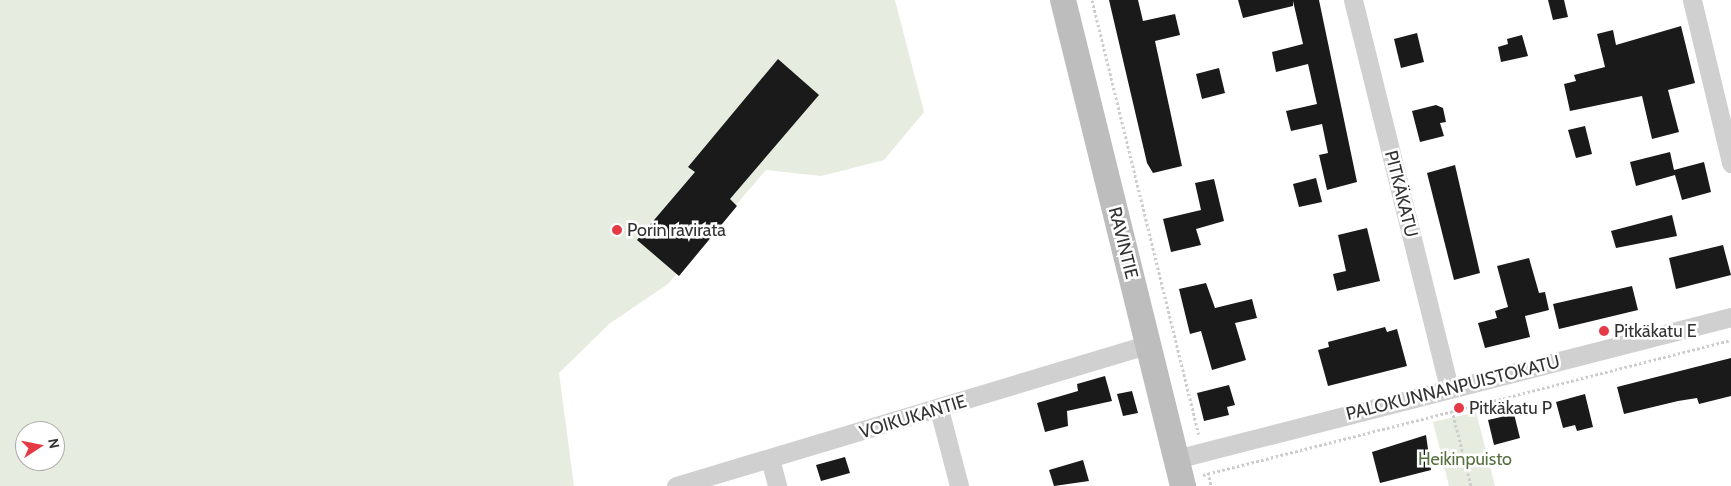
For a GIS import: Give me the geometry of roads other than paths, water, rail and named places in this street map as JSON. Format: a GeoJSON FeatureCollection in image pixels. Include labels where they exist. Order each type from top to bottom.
{"type":"FeatureCollection","features":[{"type":"Feature","properties":{"kind":"main road","name":"RAVINTIE"},"geometry":{"type":"LineString","coordinates":[[1063,0],[1180,475]]}},
{"type":"Feature","properties":{"kind":"street","name":"PITKÄKATU"},"geometry":{"type":"LineString","coordinates":[[1353,0],[1449,388]]}},
{"type":"Feature","properties":{"kind":"street"},"geometry":{"type":"LineString","coordinates":[[1692,0],[1731,163]]}},
{"type":"Feature","properties":{"kind":"street","name":"PALOKUNNANPUISTOKATU"},"geometry":{"type":"LineString","coordinates":[[1180,475],[1204,452],[1731,317]]}},
{"type":"Feature","properties":{"kind":"street","name":"VOIKUKANTIE"},"geometry":{"type":"LineString","coordinates":[[676,486],[939,409],[1148,344]]}},
{"type":"Feature","properties":{"kind":"street"},"geometry":{"type":"LineString","coordinates":[[939,409],[960,486]]}},
{"type":"Feature","properties":{"kind":"street"},"geometry":{"type":"LineString","coordinates":[[770,458],[777,486]]}},
{"type":"Feature","properties":{"kind":"place","name":"Porin ravirata"},"geometry":{"type":"Point","coordinates":[617,230]}},
{"type":"Feature","properties":{"kind":"place","name":"Pitkäkatu E"},"geometry":{"type":"Point","coordinates":[1604,331]}},
{"type":"Feature","properties":{"kind":"place","name":"Pitkäkatu P"},"geometry":{"type":"Point","coordinates":[1459,408]}},
{"type":"Feature","properties":{"kind":"park label","name":"Heikinpuisto"},"geometry":{"type":"Point","coordinates":[1465,459]}}]}
